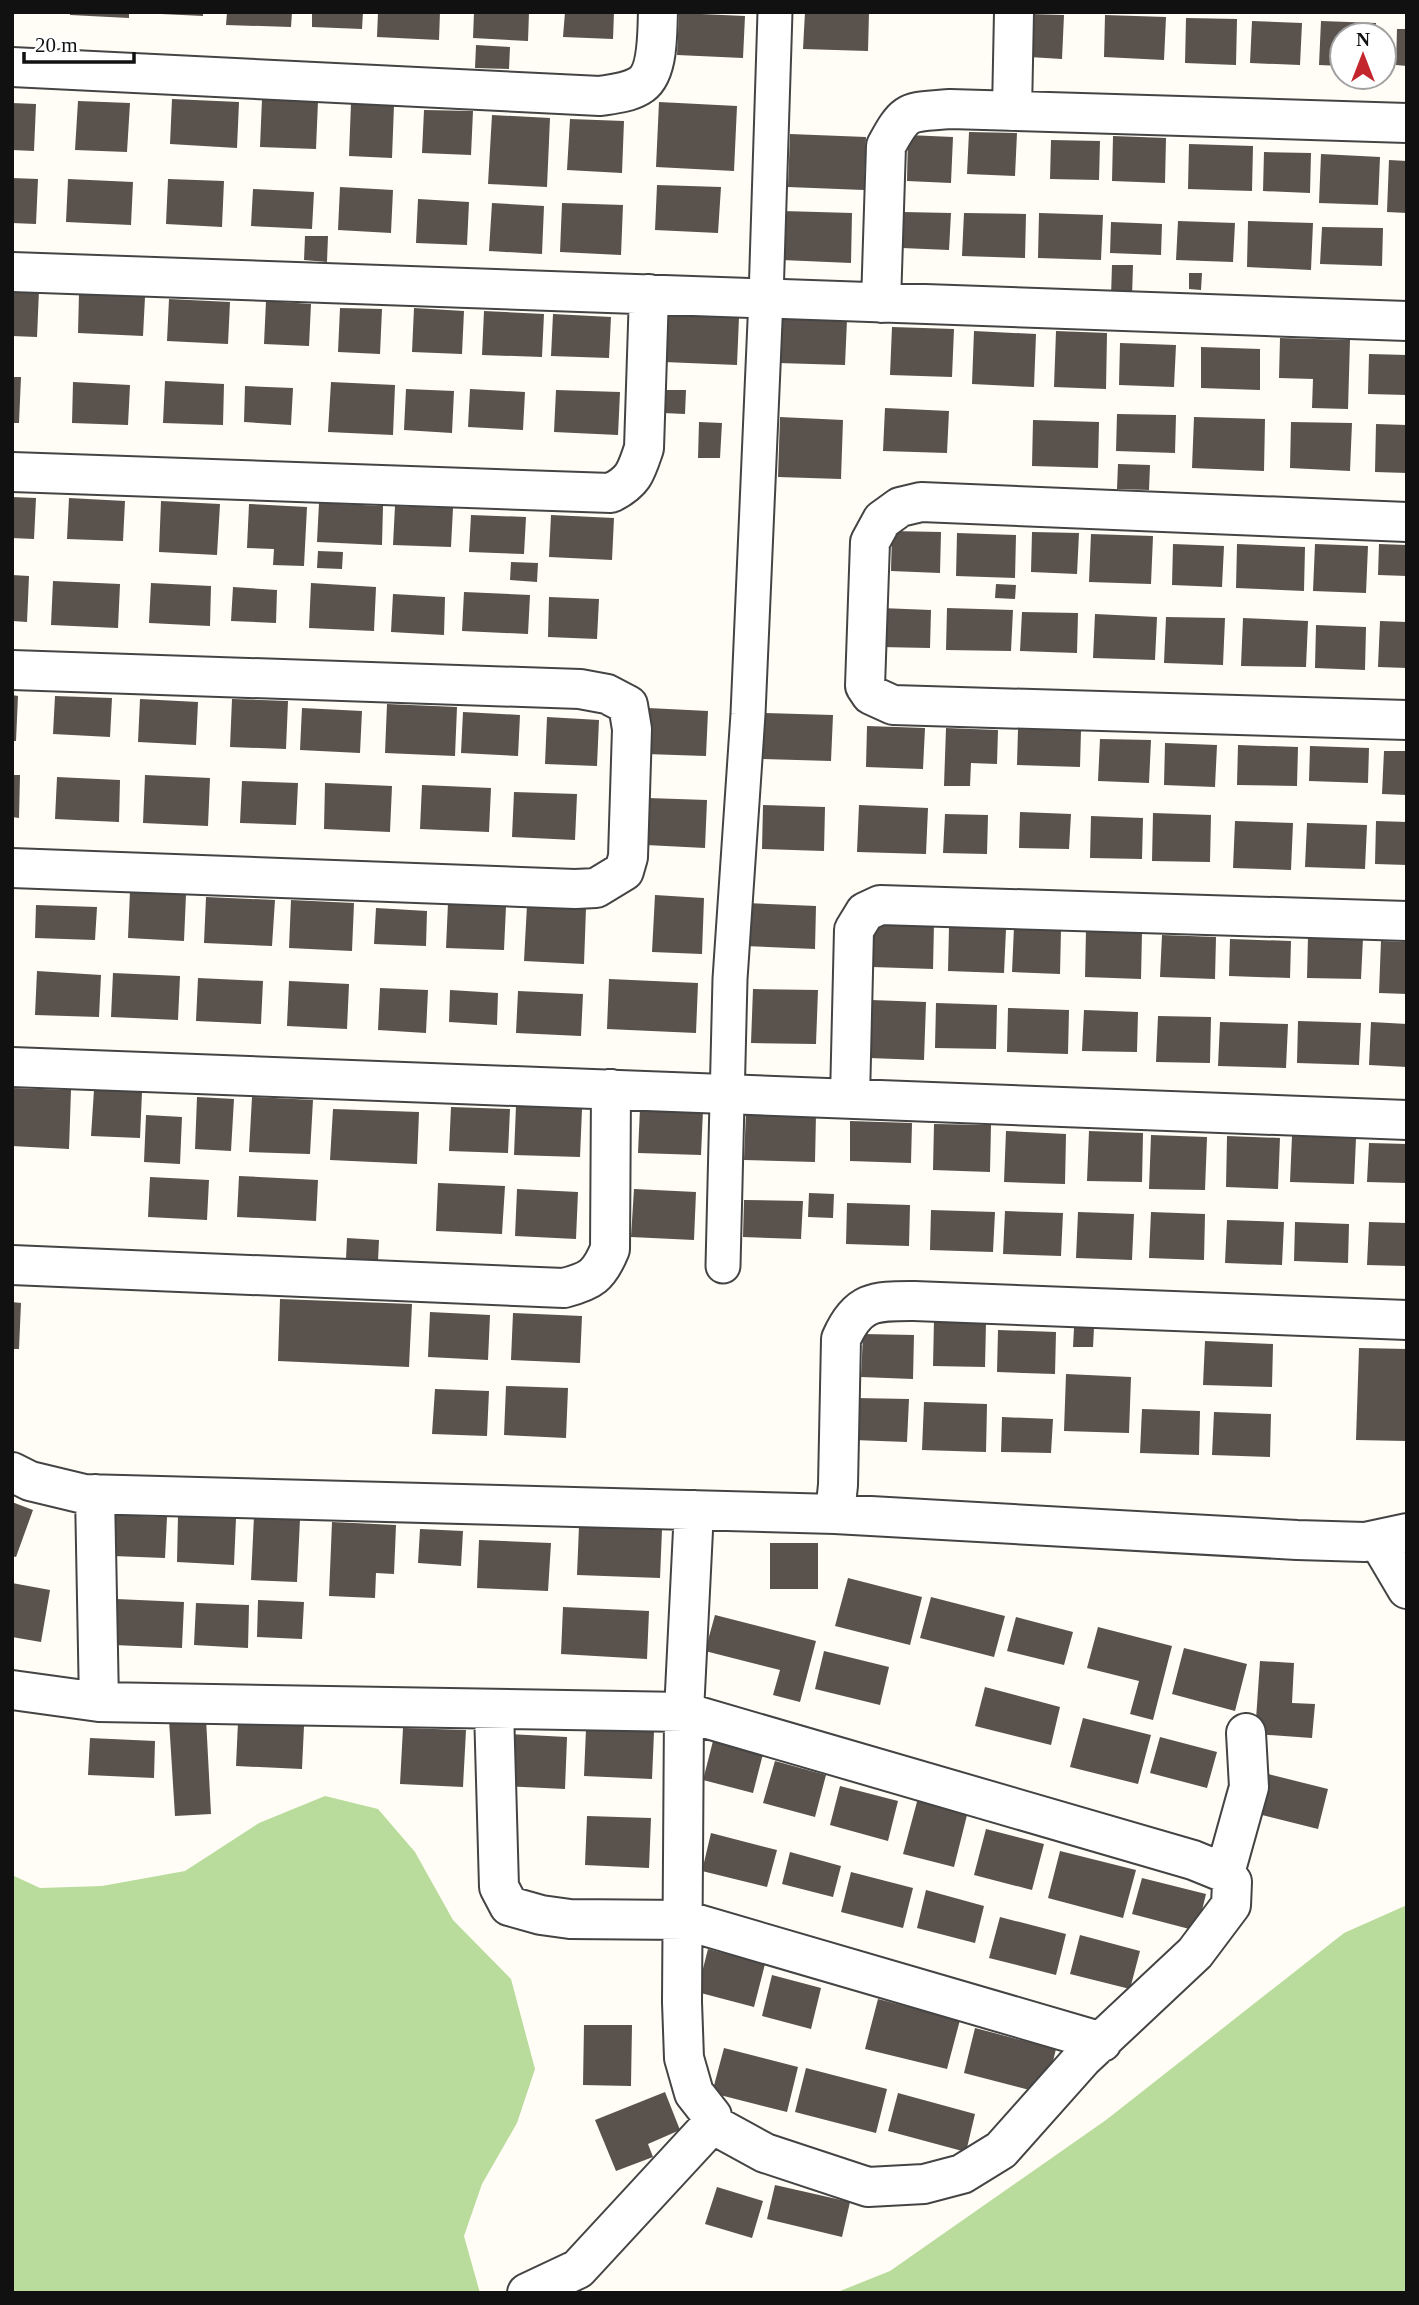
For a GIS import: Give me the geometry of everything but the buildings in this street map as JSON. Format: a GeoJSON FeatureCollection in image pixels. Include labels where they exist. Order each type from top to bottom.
{"type":"FeatureCollection","features":[{"type":"Feature","properties":{"kind":"street"},"geometry":{"type":"LineString","coordinates":[[12,67],[600,96],[625,92],[642,85],[651,70],[656,52],[658,12]]}},
{"type":"Feature","properties":{"kind":"street"},"geometry":{"type":"LineString","coordinates":[[723,1266],[730,979],[748,714],[775,12]]}},
{"type":"Feature","properties":{"kind":"street"},"geometry":{"type":"LineString","coordinates":[[1012,111],[1014,12]]}},
{"type":"Feature","properties":{"kind":"street"},"geometry":{"type":"LineString","coordinates":[[881,303],[886,146],[898,124],[909,113],[950,109],[1407,123]]}},
{"type":"Feature","properties":{"kind":"street"},"geometry":{"type":"LineString","coordinates":[[12,272],[1407,321]]}},
{"type":"Feature","properties":{"kind":"street"},"geometry":{"type":"LineString","coordinates":[[12,472],[611,493],[629,483],[644,448],[649,294]]}},
{"type":"Feature","properties":{"kind":"street"},"geometry":{"type":"LineString","coordinates":[[1407,522],[921,502],[900,508],[883,520],[870,542],[865,686],[871,695],[893,705],[1407,720]]}},
{"type":"Feature","properties":{"kind":"street"},"geometry":{"type":"LineString","coordinates":[[12,670],[580,690],[607,694],[628,705],[632,729],[628,857],[624,871],[596,887],[561,888],[12,868]]}},
{"type":"Feature","properties":{"kind":"street"},"geometry":{"type":"LineString","coordinates":[[849,1098],[854,930],[865,912],[880,905],[1407,921]]}},
{"type":"Feature","properties":{"kind":"street"},"geometry":{"type":"LineString","coordinates":[[12,1067],[1407,1120]]}},
{"type":"Feature","properties":{"kind":"street"},"geometry":{"type":"LineString","coordinates":[[12,1265],[564,1288],[586,1282],[602,1269],[610,1249],[611,1089]]}},
{"type":"Feature","properties":{"kind":"street"},"geometry":{"type":"LineString","coordinates":[[835,1514],[841,1339],[849,1319],[871,1303],[914,1301],[1407,1320]]}},
{"type":"Feature","properties":{"kind":"street"},"geometry":{"type":"LineString","coordinates":[[12,1472],[30,1481],[84,1494],[835,1514],[1297,1540],[1393,1537],[1407,1589]]}},
{"type":"Feature","properties":{"kind":"street"},"geometry":{"type":"LineString","coordinates":[[95,1494],[99,1702]]}},
{"type":"Feature","properties":{"kind":"street"},"geometry":{"type":"LineString","coordinates":[[527,2293],[578,2269],[712,2124],[712,2116],[694,2093],[684,2058],[682,2002],[684,1712],[694,1510]]}},
{"type":"Feature","properties":{"kind":"street"},"geometry":{"type":"LineString","coordinates":[[12,1690],[99,1702],[684,1712],[1193,1860],[1225,1873],[1233,1882],[1231,1905],[1195,1953],[1082,2059],[1001,2150],[962,2174],[924,2184],[868,2187],[765,2153],[712,2124]]}},
{"type":"Feature","properties":{"kind":"street"},"geometry":{"type":"LineString","coordinates":[[494,1709],[499,1887],[509,1906],[541,1915],[570,1919],[684,1920],[1102,2042]]}},
{"type":"Feature","properties":{"kind":"street"},"geometry":{"type":"LineString","coordinates":[[1225,1873],[1249,1787],[1246,1733]]}},
{"type":"Feature","properties":{"kind":"green space"},"geometry":{"type":"Polygon","coordinates":[[[325,1796],[378,1809],[415,1852],[453,1920],[511,1979],[535,2069],[517,2123],[482,2184],[464,2236],[480,2293],[12,2293],[12,1875],[40,1888],[102,1886],[185,1871],[259,1823],[325,1796]]]}},
{"type":"Feature","properties":{"kind":"green space"},"geometry":{"type":"Polygon","coordinates":[[[1407,1905],[1407,2293],[835,2293],[890,2271],[1106,2120],[1344,1933],[1407,1905]]]}}]}
